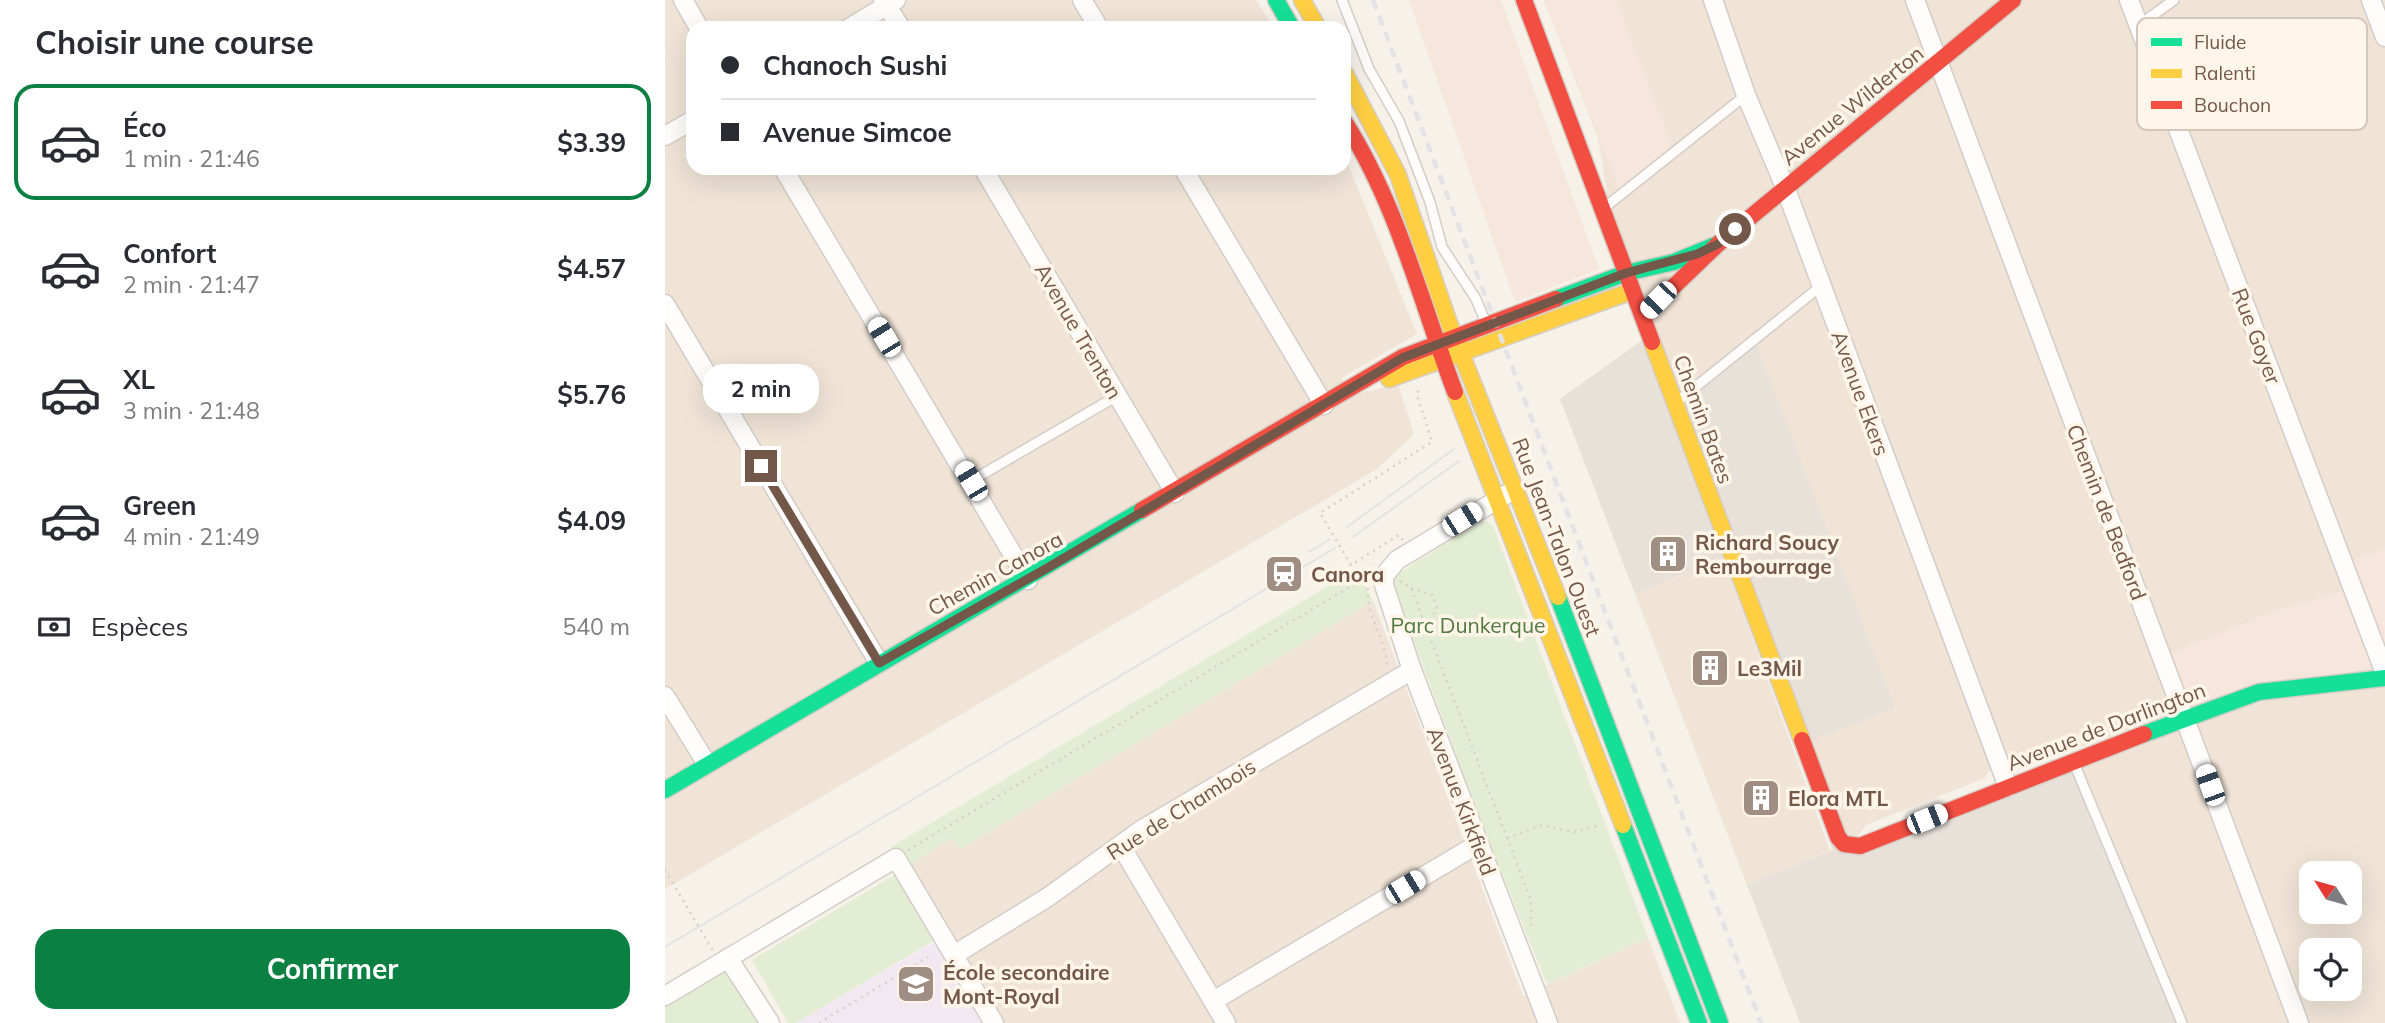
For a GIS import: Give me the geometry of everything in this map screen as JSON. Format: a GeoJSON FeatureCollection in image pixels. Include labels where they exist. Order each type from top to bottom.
{"type":"FeatureCollection","features":[{"type":"Feature","properties":{"kind":"street"},"geometry":{"type":"LineString","coordinates":[[683,0],[695,21]]}},
{"type":"Feature","properties":{"kind":"street"},"geometry":{"type":"LineString","coordinates":[[1083,0],[1095,21]]}},
{"type":"Feature","properties":{"kind":"street"},"geometry":{"type":"LineString","coordinates":[[1276,0],[1288,21]]}},
{"type":"Feature","properties":{"kind":"street"},"geometry":{"type":"LineString","coordinates":[[1302,0],[1314,21]]}},
{"type":"Feature","properties":{"kind":"street","name":"Chemin Bates"},"geometry":{"type":"LineString","coordinates":[[1524,0],[1838,837],[1850,846]]}},
{"type":"Feature","properties":{"kind":"street","name":"Avenue Ekers"},"geometry":{"type":"LineString","coordinates":[[1713,0],[1746,95],[1785,187],[2008,787]]}},
{"type":"Feature","properties":{"kind":"street","name":"Chemin de Bedford"},"geometry":{"type":"LineString","coordinates":[[1915,0],[2299,1023]]}},
{"type":"Feature","properties":{"kind":"street","name":"Avenue Wilderton"},"geometry":{"type":"LineString","coordinates":[[1643,316],[1718,244],[2013,0]]}},
{"type":"Feature","properties":{"kind":"street","name":"Rue Goyer"},"geometry":{"type":"LineString","coordinates":[[2129,0],[2137,20]]}},
{"type":"Feature","properties":{"kind":"street"},"geometry":{"type":"LineString","coordinates":[[2371,0],[2385,37]]}},
{"type":"Feature","properties":{"kind":"street"},"geometry":{"type":"LineString","coordinates":[[860,21],[889,2],[898,21]]}},
{"type":"Feature","properties":{"kind":"street","name":"Rue Jean-Talon Ouest"},"geometry":{"type":"LineString","coordinates":[[1351,85],[1393,163],[1455,337],[1517,490],[1720,1023]]}},
{"type":"Feature","properties":{"kind":"street"},"geometry":{"type":"LineString","coordinates":[[665,136],[686,124]]}},
{"type":"Feature","properties":{"kind":"street","name":"Rue Goyer"},"geometry":{"type":"LineString","coordinates":[[2179,130],[2385,676]]}},
{"type":"Feature","properties":{"kind":"street","name":"Rue Jean-Talon Ouest"},"geometry":{"type":"LineString","coordinates":[[1351,132],[1383,195],[1496,499],[1699,1023]]}},
{"type":"Feature","properties":{"kind":"street"},"geometry":{"type":"LineString","coordinates":[[787,175],[1028,580]]}},
{"type":"Feature","properties":{"kind":"street","name":"Avenue Trenton"},"geometry":{"type":"LineString","coordinates":[[987,175],[1175,493]]}},
{"type":"Feature","properties":{"kind":"street"},"geometry":{"type":"LineString","coordinates":[[1187,175],[1324,405]]}},
{"type":"Feature","properties":{"kind":"street","name":"Avenue Wilderton"},"geometry":{"type":"LineString","coordinates":[[1437,343],[1626,273],[1674,262],[1718,244]]}},
{"type":"Feature","properties":{"kind":"street"},"geometry":{"type":"LineString","coordinates":[[1444,360],[1632,291]]}},
{"type":"Feature","properties":{"kind":"street"},"geometry":{"type":"LineString","coordinates":[[665,304],[879,663]]}},
{"type":"Feature","properties":{"kind":"street","name":"Chemin Canora"},"geometry":{"type":"LineString","coordinates":[[665,790],[879,663],[1028,580],[1402,358],[1437,343]]}},
{"type":"Feature","properties":{"kind":"street","name":"Chemin Canora"},"geometry":{"type":"LineString","coordinates":[[1345,393],[1444,360]]}},
{"type":"Feature","properties":{"kind":"street"},"geometry":{"type":"LineString","coordinates":[[1388,578],[1397,560],[1496,499],[1517,490]]}},
{"type":"Feature","properties":{"kind":"street","name":"Avenue Kirkfield"},"geometry":{"type":"LineString","coordinates":[[1388,578],[1385,596],[1543,1021]]}},
{"type":"Feature","properties":{"kind":"street","name":"Rue de Chambois"},"geometry":{"type":"LineString","coordinates":[[951,950],[1048,897],[1141,830],[1412,670]]}},
{"type":"Feature","properties":{"kind":"street","name":"Avenue de Darlington"},"geometry":{"type":"LineString","coordinates":[[1850,846],[1860,846],[2185,717],[2259,692],[2385,676]]}},
{"type":"Feature","properties":{"kind":"street"},"geometry":{"type":"LineString","coordinates":[[665,696],[707,764]]}},
{"type":"Feature","properties":{"kind":"street"},"geometry":{"type":"LineString","coordinates":[[1213,1001],[1478,844]]}},
{"type":"Feature","properties":{"kind":"street"},"geometry":{"type":"LineString","coordinates":[[1121,845],[1226,1023]]}},
{"type":"Feature","properties":{"kind":"street"},"geometry":{"type":"LineString","coordinates":[[665,996],[721,956],[897,858],[994,1023]]}},
{"type":"Feature","properties":{"kind":"street"},"geometry":{"type":"LineString","coordinates":[[721,956],[770,1023]]}},
{"type":"Feature","properties":{"kind":"lane"},"geometry":{"type":"LineString","coordinates":[[2149,18],[2173,0]]}},
{"type":"Feature","properties":{"kind":"lane"},"geometry":{"type":"LineString","coordinates":[[1342,1],[1350,21]]}},
{"type":"Feature","properties":{"kind":"lane"},"geometry":{"type":"LineString","coordinates":[[1351,24],[1369,69],[1399,121],[1430,202],[1442,247],[1476,299],[1486,325]]}},
{"type":"Feature","properties":{"kind":"lane"},"geometry":{"type":"LineString","coordinates":[[1602,209],[1746,95]]}},
{"type":"Feature","properties":{"kind":"lane"},"geometry":{"type":"LineString","coordinates":[[1676,403],[1821,286]]}},
{"type":"Feature","properties":{"kind":"lane"},"geometry":{"type":"LineString","coordinates":[[971,481],[1117,396]]}},
{"type":"Feature","properties":{"kind":"lane"},"geometry":{"type":"LineString","coordinates":[[2074,761],[2182,1023]]}},
{"type":"Feature","properties":{"kind":"path"},"geometry":{"type":"LineString","coordinates":[[1396,548],[1405,543],[1399,535],[1351,565],[1333,541],[1320,513],[1432,442],[1417,395],[1420,381]]}},
{"type":"Feature","properties":{"kind":"path"},"geometry":{"type":"LineString","coordinates":[[897,858],[1370,575],[1367,599],[1387,664],[1378,673]]}},
{"type":"Feature","properties":{"kind":"path"},"geometry":{"type":"LineString","coordinates":[[1388,578],[1433,594],[1437,609],[1425,628]]}},
{"type":"Feature","properties":{"kind":"path"},"geometry":{"type":"LineString","coordinates":[[1411,588],[1531,900],[1531,932]]}},
{"type":"Feature","properties":{"kind":"path"},"geometry":{"type":"LineString","coordinates":[[1507,838],[1542,825],[1574,832],[1608,822]]}},
{"type":"Feature","properties":{"kind":"path"},"geometry":{"type":"LineString","coordinates":[[1494,830],[1503,825]]}},
{"type":"Feature","properties":{"kind":"path"},"geometry":{"type":"LineString","coordinates":[[665,870],[721,956]]}},
{"type":"Feature","properties":{"kind":"path"},"geometry":{"type":"LineString","coordinates":[[819,1023],[951,950]]}},
{"type":"Feature","properties":{"kind":"shaded area"},"geometry":{"type":"Polygon","coordinates":[[[665,0],[1256,0],[1270,21],[686,21],[686,175],[1351,175],[1351,171],[1417,334],[1341,378],[1353,395],[1398,384],[1414,434],[1377,469],[665,889],[665,0]]]}},
{"type":"Feature","properties":{"kind":"shaded area"},"geometry":{"type":"Polygon","coordinates":[[[1409,0],[1501,0],[1599,269],[1515,302],[1409,0]]]}},
{"type":"Feature","properties":{"kind":"shaded area"},"geometry":{"type":"Polygon","coordinates":[[[1544,0],[2385,0],[2385,549],[2343,564],[2352,588],[2260,617],[2385,678],[2385,1023],[2179,1023],[2074,761],[2161,725],[1988,772],[1985,778],[1866,825],[1850,846],[1803,744],[1895,708],[1676,403],[1608,198],[1598,138],[1544,0]]]}},
{"type":"Feature","properties":{"kind":"shaded area"},"geometry":{"type":"Polygon","coordinates":[[[1544,0],[1616,0],[1674,153],[1620,190],[1544,0]]]}},
{"type":"Feature","properties":{"kind":"shaded area"},"geometry":{"type":"Polygon","coordinates":[[[1753,336],[1895,708],[1803,744],[1844,844],[2074,761],[2179,1023],[1800,1023],[1747,885],[1833,850],[1723,557],[1635,594],[1560,399],[1645,338],[1676,402],[1753,336]]]}},
{"type":"Feature","properties":{"kind":"shaded area"},"geometry":{"type":"Polygon","coordinates":[[[2385,549],[2385,678],[2184,717],[2162,657],[2260,617],[2351,588],[2343,564],[2385,549]]]}},
{"type":"Feature","properties":{"kind":"shaded area"},"geometry":{"type":"Polygon","coordinates":[[[1723,557],[1830,851],[1747,885],[1635,594],[1723,557]]]}},
{"type":"Feature","properties":{"kind":"shaded area"},"geometry":{"type":"Polygon","coordinates":[[[1373,601],[1523,996],[1648,938],[1680,1023],[994,1023],[903,869],[953,838],[960,849],[1373,601]]]}},
{"type":"Feature","properties":{"kind":"shaded area","name":"École secondaire Mont-Royal"},"geometry":{"type":"Polygon","coordinates":[[[939,939],[992,1023],[796,1023],[939,939]]]}},
{"type":"Feature","properties":{"kind":"green space","name":"Parc Dunkerque"},"geometry":{"type":"Polygon","coordinates":[[[1487,521],[1493,526],[1648,938],[1547,984],[1486,834],[1392,583],[1396,575],[1480,522],[1487,521]]]}},
{"type":"Feature","properties":{"kind":"green space"},"geometry":{"type":"Polygon","coordinates":[[[1357,569],[1373,601],[960,849],[952,838],[903,869],[891,847],[1357,569]]]}},
{"type":"Feature","properties":{"kind":"green space"},"geometry":{"type":"Polygon","coordinates":[[[895,875],[933,941],[796,1023],[788,1023],[752,960],[895,875]]]}},
{"type":"Feature","properties":{"kind":"green space"},"geometry":{"type":"Polygon","coordinates":[[[727,968],[759,1023],[665,1023],[665,1005],[727,968]]]}},
{"type":"Feature","properties":{"kind":"tram line"},"geometry":{"type":"LineString","coordinates":[[1347,527],[1454,449]]}},
{"type":"Feature","properties":{"kind":"tram line"},"geometry":{"type":"LineString","coordinates":[[1353,537],[1459,461]]}},
{"type":"Feature","properties":{"kind":"tram line"},"geometry":{"type":"LineString","coordinates":[[1309,552],[1330,539]]}},
{"type":"Feature","properties":{"kind":"tram line"},"geometry":{"type":"LineString","coordinates":[[665,947],[1335,548]]}},
{"type":"Feature","properties":{"kind":"railway"},"geometry":{"type":"LineString","coordinates":[[1373,0],[1761,1023]]}},
{"type":"Feature","properties":{"kind":"traffic: fast"},"geometry":{"type":"LineString","coordinates":[[1276,0],[1288,21]]}},
{"type":"Feature","properties":{"kind":"traffic: fast"},"geometry":{"type":"LineString","coordinates":[[1556,299],[1626,273],[1674,262],[1718,244]]}},
{"type":"Feature","properties":{"kind":"traffic: fast"},"geometry":{"type":"LineString","coordinates":[[665,790],[1142,510]]}},
{"type":"Feature","properties":{"kind":"traffic: fast"},"geometry":{"type":"LineString","coordinates":[[1558,597],[1720,1023]]}},
{"type":"Feature","properties":{"kind":"traffic: fast"},"geometry":{"type":"LineString","coordinates":[[2144,734],[2259,692],[2385,678]]}},
{"type":"Feature","properties":{"kind":"traffic: fast"},"geometry":{"type":"LineString","coordinates":[[1623,825],[1699,1023]]}},
{"type":"Feature","properties":{"kind":"traffic: slow"},"geometry":{"type":"LineString","coordinates":[[1302,0],[1314,21]]}},
{"type":"Feature","properties":{"kind":"traffic: slow"},"geometry":{"type":"LineString","coordinates":[[1351,85],[1398,175],[1449,323],[1558,597]]}},
{"type":"Feature","properties":{"kind":"traffic: slow"},"geometry":{"type":"LineString","coordinates":[[1389,379],[1632,291]]}},
{"type":"Feature","properties":{"kind":"traffic: slow"},"geometry":{"type":"LineString","coordinates":[[1652,342],[1802,740]]}},
{"type":"Feature","properties":{"kind":"traffic: slow"},"geometry":{"type":"LineString","coordinates":[[1455,392],[1623,825]]}},
{"type":"Feature","properties":{"kind":"traffic: jam"},"geometry":{"type":"LineString","coordinates":[[1524,0],[1652,342]]}},
{"type":"Feature","properties":{"kind":"traffic: jam"},"geometry":{"type":"LineString","coordinates":[[1643,316],[1718,244],[2013,0]]}},
{"type":"Feature","properties":{"kind":"traffic: jam"},"geometry":{"type":"LineString","coordinates":[[1351,132],[1363,152],[1393,219],[1455,392]]}},
{"type":"Feature","properties":{"kind":"traffic: jam"},"geometry":{"type":"LineString","coordinates":[[1142,510],[1403,357],[1556,299]]}},
{"type":"Feature","properties":{"kind":"traffic: jam"},"geometry":{"type":"LineString","coordinates":[[1802,740],[1838,837],[1844,844],[1860,846],[2144,734]]}},
{"type":"Feature","properties":{"kind":"place","name":"Richard Soucy Rembourrage"},"geometry":{"type":"Point","coordinates":[1668,554]}},
{"type":"Feature","properties":{"kind":"place","name":"Canora"},"geometry":{"type":"Point","coordinates":[1284,574]}},
{"type":"Feature","properties":{"kind":"place","name":"Le3Mil"},"geometry":{"type":"Point","coordinates":[1710,668]}},
{"type":"Feature","properties":{"kind":"place","name":"Elora MTL"},"geometry":{"type":"Point","coordinates":[1761,798]}},
{"type":"Feature","properties":{"kind":"place","name":"École secondaire Mont-Royal"},"geometry":{"type":"Point","coordinates":[916,984]}},
{"type":"Feature","properties":{"kind":"route"},"geometry":{"type":"LineString","coordinates":[[761,466],[879,663],[1049,567],[1402,358],[1626,273],[1647,270],[1697,254],[1718,244],[1735,229]]}}]}
